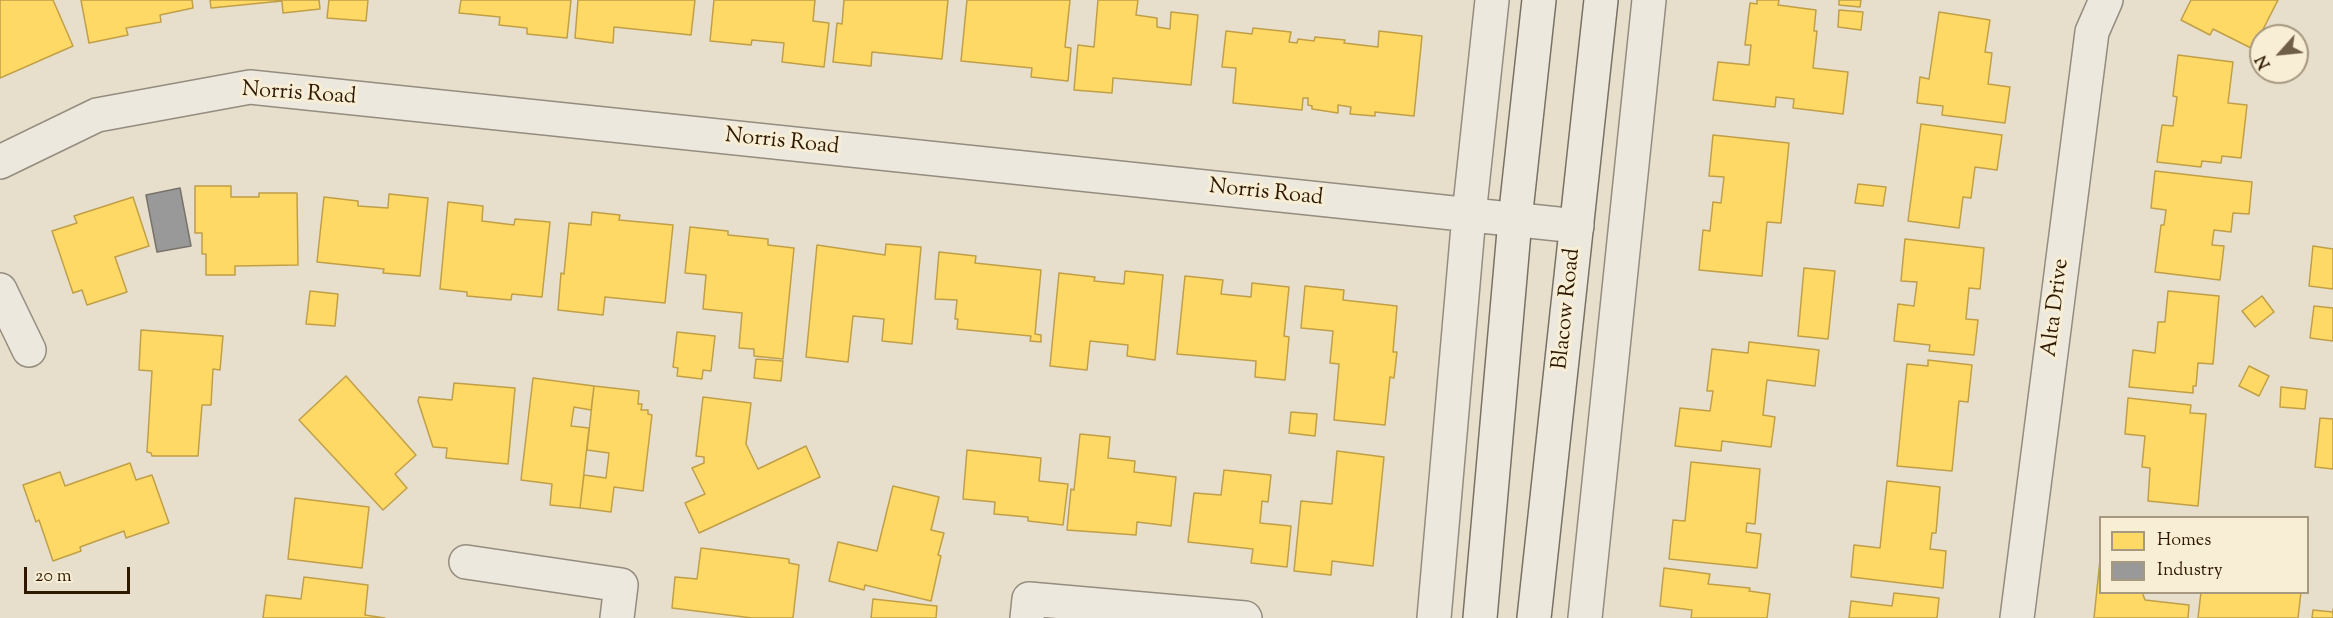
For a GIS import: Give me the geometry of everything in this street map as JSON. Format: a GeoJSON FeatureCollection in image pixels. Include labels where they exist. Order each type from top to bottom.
{"type":"FeatureCollection","features":[{"type":"Feature","properties":{"kind":"street"},"geometry":{"type":"LineString","coordinates":[[1434,618],[1469,215],[1492,0]]}},
{"type":"Feature","properties":{"kind":"street"},"geometry":{"type":"LineString","coordinates":[[1480,618],[1515,220],[1539,0]]}},
{"type":"Feature","properties":{"kind":"street","name":"Blacow Road"},"geometry":{"type":"LineString","coordinates":[[1534,618],[1601,0]]}},
{"type":"Feature","properties":{"kind":"street"},"geometry":{"type":"LineString","coordinates":[[1585,618],[1649,0]]}},
{"type":"Feature","properties":{"kind":"street","name":"Alta Drive"},"geometry":{"type":"LineString","coordinates":[[2017,618],[2092,32],[2106,0]]}},
{"type":"Feature","properties":{"kind":"street","name":"Norris Road"},"geometry":{"type":"LineString","coordinates":[[0,162],[97,115],[250,87],[1577,226]]}},
{"type":"Feature","properties":{"kind":"street"},"geometry":{"type":"LineString","coordinates":[[0,290],[29,350]]}},
{"type":"Feature","properties":{"kind":"street"},"geometry":{"type":"LineString","coordinates":[[466,562],[621,585],[617,618]]}},
{"type":"Feature","properties":{"kind":"street"},"geometry":{"type":"LineString","coordinates":[[1028,608],[1245,618]]}},
{"type":"Feature","properties":{"kind":"building: Homes"},"geometry":{"type":"Polygon","coordinates":[[[0,0],[53,0],[73,46],[0,78],[0,0]]]}},
{"type":"Feature","properties":{"kind":"building: Homes"},"geometry":{"type":"Polygon","coordinates":[[[81,0],[192,0],[193,8],[160,15],[161,22],[126,28],[128,35],[89,43],[81,0]]]}},
{"type":"Feature","properties":{"kind":"building: Homes"},"geometry":{"type":"Polygon","coordinates":[[[210,0],[319,0],[320,9],[283,13],[282,1],[211,8],[210,0]]]}},
{"type":"Feature","properties":{"kind":"building: Homes"},"geometry":{"type":"Polygon","coordinates":[[[329,0],[368,0],[366,21],[327,18],[329,0]]]}},
{"type":"Feature","properties":{"kind":"building: Homes"},"geometry":{"type":"Polygon","coordinates":[[[461,0],[571,0],[567,38],[527,34],[527,28],[499,25],[500,17],[459,13],[461,0]]]}},
{"type":"Feature","properties":{"kind":"building: Homes"},"geometry":{"type":"Polygon","coordinates":[[[578,0],[695,0],[691,35],[614,27],[613,43],[575,38],[578,0]]]}},
{"type":"Feature","properties":{"kind":"building: Homes"},"geometry":{"type":"Polygon","coordinates":[[[714,0],[815,0],[813,21],[829,23],[824,67],[782,62],[784,43],[752,40],[751,45],[710,41],[714,0]]]}},
{"type":"Feature","properties":{"kind":"building: Homes"},"geometry":{"type":"Polygon","coordinates":[[[844,0],[948,0],[942,59],[872,52],[871,66],[833,62],[837,23],[842,24],[844,0]]]}},
{"type":"Feature","properties":{"kind":"building: Homes"},"geometry":{"type":"Polygon","coordinates":[[[967,0],[1070,0],[1065,47],[1071,48],[1068,81],[1031,77],[1032,68],[961,61],[967,0]]]}},
{"type":"Feature","properties":{"kind":"building: Homes"},"geometry":{"type":"Polygon","coordinates":[[[1098,0],[1138,0],[1136,15],[1157,18],[1157,27],[1170,29],[1171,12],[1198,15],[1191,85],[1113,78],[1112,93],[1074,90],[1078,45],[1094,47],[1098,0]]]}},
{"type":"Feature","properties":{"kind":"building: Homes"},"geometry":{"type":"Polygon","coordinates":[[[1757,0],[1779,0],[1778,5],[1816,10],[1814,31],[1817,31],[1813,68],[1848,72],[1843,114],[1793,108],[1794,99],[1776,97],[1775,107],[1713,100],[1718,62],[1749,65],[1751,45],[1745,45],[1750,3],[1757,4],[1757,0]]]}},
{"type":"Feature","properties":{"kind":"building: Homes"},"geometry":{"type":"Polygon","coordinates":[[[1839,0],[1861,0],[1860,7],[1839,5],[1839,0]]]}},
{"type":"Feature","properties":{"kind":"building: Homes"},"geometry":{"type":"Polygon","coordinates":[[[2191,0],[2278,0],[2266,24],[2249,24],[2249,47],[2213,29],[2210,35],[2181,20],[2191,0]]]}},
{"type":"Feature","properties":{"kind":"building: Homes"},"geometry":{"type":"Polygon","coordinates":[[[1839,10],[1863,12],[1861,30],[1838,27],[1839,10]]]}},
{"type":"Feature","properties":{"kind":"building: Homes"},"geometry":{"type":"Polygon","coordinates":[[[1939,12],[1990,20],[1985,52],[1992,53],[1988,84],[2010,87],[2005,123],[1942,115],[1943,106],[1917,103],[1920,77],[1929,79],[1939,12]]]}},
{"type":"Feature","properties":{"kind":"building: Homes"},"geometry":{"type":"Polygon","coordinates":[[[1253,28],[1291,32],[1289,42],[1297,43],[1298,39],[1314,41],[1315,37],[1378,47],[1379,31],[1422,36],[1414,116],[1375,112],[1375,116],[1350,114],[1351,107],[1338,105],[1338,113],[1312,109],[1312,106],[1308,105],[1308,98],[1303,98],[1302,110],[1233,103],[1236,68],[1222,67],[1226,31],[1252,34],[1253,28]]]}},
{"type":"Feature","properties":{"kind":"building: Homes"},"geometry":{"type":"Polygon","coordinates":[[[2178,55],[2233,62],[2228,103],[2247,105],[2241,158],[2222,156],[2221,163],[2202,161],[2201,167],[2157,162],[2162,125],[2173,126],[2177,97],[2173,96],[2178,55]]]}},
{"type":"Feature","properties":{"kind":"building: Homes"},"geometry":{"type":"Polygon","coordinates":[[[1921,124],[2002,135],[1997,170],[1975,167],[1971,198],[1963,197],[1959,228],[1908,221],[1921,124]]]}},
{"type":"Feature","properties":{"kind":"building: Homes"},"geometry":{"type":"Polygon","coordinates":[[[1713,135],[1789,143],[1781,223],[1767,222],[1762,276],[1699,270],[1703,230],[1710,231],[1713,202],[1721,203],[1724,177],[1709,176],[1713,135]]]}},
{"type":"Feature","properties":{"kind":"building: Homes"},"geometry":{"type":"Polygon","coordinates":[[[2155,171],[2252,182],[2249,214],[2233,213],[2231,232],[2214,230],[2212,245],[2224,246],[2220,280],[2155,272],[2161,225],[2164,225],[2166,210],[2151,208],[2155,171]]]}},
{"type":"Feature","properties":{"kind":"building: Homes"},"geometry":{"type":"Polygon","coordinates":[[[1858,184],[1886,187],[1883,206],[1855,203],[1858,184]]]}},
{"type":"Feature","properties":{"kind":"building: Homes"},"geometry":{"type":"Polygon","coordinates":[[[195,186],[231,186],[231,197],[259,197],[259,193],[297,193],[298,265],[235,266],[235,275],[206,275],[206,254],[202,254],[202,233],[195,233],[195,186]]]}},
{"type":"Feature","properties":{"kind":"building: Homes"},"geometry":{"type":"Polygon","coordinates":[[[389,194],[428,198],[420,276],[383,273],[384,269],[317,262],[324,197],[358,201],[358,206],[388,208],[389,194]]]}},
{"type":"Feature","properties":{"kind":"building: Homes"},"geometry":{"type":"Polygon","coordinates":[[[133,197],[149,246],[115,257],[127,292],[87,305],[82,290],[73,293],[52,231],[77,223],[74,216],[133,197]]]}},
{"type":"Feature","properties":{"kind":"building: Homes"},"geometry":{"type":"Polygon","coordinates":[[[448,202],[483,206],[482,221],[514,225],[515,219],[550,222],[542,297],[512,294],[511,300],[467,296],[467,292],[440,289],[448,202]]]}},
{"type":"Feature","properties":{"kind":"building: Homes"},"geometry":{"type":"Polygon","coordinates":[[[592,212],[620,215],[619,220],[673,225],[665,303],[605,297],[603,315],[558,310],[569,223],[591,225],[592,212]]]}},
{"type":"Feature","properties":{"kind":"building: Homes"},"geometry":{"type":"Polygon","coordinates":[[[690,227],[728,231],[728,235],[768,239],[768,245],[794,248],[783,359],[754,356],[754,349],[739,348],[742,313],[703,309],[706,275],[685,273],[690,227]]]}},
{"type":"Feature","properties":{"kind":"building: Homes"},"geometry":{"type":"Polygon","coordinates":[[[1905,239],[1984,248],[1980,289],[1969,288],[1966,319],[1978,320],[1974,355],[1929,351],[1930,345],[1894,341],[1898,304],[1914,306],[1917,282],[1901,281],[1905,239]]]}},
{"type":"Feature","properties":{"kind":"building: Homes"},"geometry":{"type":"Polygon","coordinates":[[[886,244],[921,247],[912,344],[882,341],[884,319],[853,316],[848,362],[806,357],[817,245],[885,255],[886,244]]]}},
{"type":"Feature","properties":{"kind":"building: Homes"},"geometry":{"type":"Polygon","coordinates":[[[2313,246],[2333,249],[2333,289],[2309,286],[2313,246]]]}},
{"type":"Feature","properties":{"kind":"building: Homes"},"geometry":{"type":"Polygon","coordinates":[[[939,252],[976,256],[975,263],[1041,270],[1035,334],[1041,335],[1041,342],[1030,341],[1031,336],[957,329],[958,319],[955,319],[957,300],[935,299],[939,252]]]}},
{"type":"Feature","properties":{"kind":"building: Homes"},"geometry":{"type":"Polygon","coordinates":[[[1804,268],[1835,271],[1828,339],[1798,336],[1804,268]]]}},
{"type":"Feature","properties":{"kind":"building: Homes"},"geometry":{"type":"Polygon","coordinates":[[[1125,271],[1163,275],[1155,360],[1127,356],[1128,345],[1090,341],[1087,370],[1050,366],[1059,273],[1095,277],[1094,281],[1124,284],[1125,271]]]}},
{"type":"Feature","properties":{"kind":"building: Homes"},"geometry":{"type":"Polygon","coordinates":[[[1185,276],[1223,280],[1221,294],[1251,297],[1252,283],[1289,287],[1284,336],[1289,337],[1285,380],[1255,377],[1256,361],[1177,354],[1185,276]]]}},
{"type":"Feature","properties":{"kind":"building: Homes"},"geometry":{"type":"Polygon","coordinates":[[[1305,286],[1344,290],[1343,300],[1397,306],[1393,352],[1397,352],[1394,378],[1390,377],[1385,425],[1334,420],[1339,364],[1330,363],[1333,331],[1301,328],[1305,286]]]}},
{"type":"Feature","properties":{"kind":"building: Homes"},"geometry":{"type":"Polygon","coordinates":[[[310,291],[338,294],[335,326],[306,324],[310,291]]]}},
{"type":"Feature","properties":{"kind":"building: Homes"},"geometry":{"type":"Polygon","coordinates":[[[2168,291],[2219,296],[2213,364],[2198,363],[2196,386],[2193,386],[2193,393],[2129,387],[2133,350],[2155,353],[2158,322],[2165,322],[2168,291]]]}},
{"type":"Feature","properties":{"kind":"building: Homes"},"geometry":{"type":"Polygon","coordinates":[[[2262,296],[2274,312],[2255,327],[2242,311],[2262,296]]]}},
{"type":"Feature","properties":{"kind":"building: Homes"},"geometry":{"type":"Polygon","coordinates":[[[2314,306],[2333,308],[2333,341],[2310,338],[2314,306]]]}},
{"type":"Feature","properties":{"kind":"building: Homes"},"geometry":{"type":"Polygon","coordinates":[[[141,330],[223,336],[220,370],[213,369],[211,405],[202,405],[198,456],[152,456],[147,452],[152,371],[139,370],[141,330]]]}},
{"type":"Feature","properties":{"kind":"building: Homes"},"geometry":{"type":"Polygon","coordinates":[[[677,332],[715,336],[711,371],[703,370],[702,379],[677,376],[678,368],[673,367],[677,332]]]}},
{"type":"Feature","properties":{"kind":"building: Homes"},"geometry":{"type":"Polygon","coordinates":[[[1749,342],[1819,350],[1815,386],[1767,380],[1763,415],[1775,417],[1771,447],[1722,441],[1721,451],[1675,446],[1680,408],[1710,411],[1713,391],[1707,391],[1712,349],[1748,353],[1749,342]]]}},
{"type":"Feature","properties":{"kind":"building: Homes"},"geometry":{"type":"Polygon","coordinates":[[[756,359],[783,361],[781,381],[754,378],[756,359]]]}},
{"type":"Feature","properties":{"kind":"building: Homes"},"geometry":{"type":"Polygon","coordinates":[[[1928,360],[1972,365],[1968,402],[1959,401],[1952,471],[1897,466],[1907,364],[1928,366],[1928,360]]]}},
{"type":"Feature","properties":{"kind":"building: Homes"},"geometry":{"type":"Polygon","coordinates":[[[2249,366],[2269,376],[2259,396],[2239,386],[2249,366]]]}},
{"type":"Feature","properties":{"kind":"building: Homes"},"geometry":{"type":"Polygon","coordinates":[[[346,376],[416,455],[395,474],[407,488],[383,510],[299,420],[346,376]]]}},
{"type":"Feature","properties":{"kind":"building: Homes"},"geometry":{"type":"Polygon","coordinates":[[[533,378],[594,386],[591,410],[574,407],[571,426],[589,428],[580,508],[550,505],[552,484],[521,480],[533,378]]]}},
{"type":"Feature","properties":{"kind":"building: Homes"},"geometry":{"type":"Polygon","coordinates":[[[454,383],[515,388],[508,464],[446,458],[447,448],[433,447],[418,401],[419,397],[452,400],[454,383]]]}},
{"type":"Feature","properties":{"kind":"building: Homes"},"geometry":{"type":"Polygon","coordinates":[[[594,386],[639,391],[638,404],[642,404],[641,410],[648,410],[648,414],[652,415],[643,491],[614,487],[611,512],[580,508],[584,475],[606,478],[609,453],[587,450],[594,386]]]}},
{"type":"Feature","properties":{"kind":"building: Homes"},"geometry":{"type":"Polygon","coordinates":[[[2281,387],[2307,390],[2305,409],[2280,407],[2281,387]]]}},
{"type":"Feature","properties":{"kind":"building: Homes"},"geometry":{"type":"Polygon","coordinates":[[[703,397],[751,403],[746,444],[758,469],[806,446],[820,477],[699,533],[685,503],[705,494],[692,468],[704,463],[704,457],[696,456],[703,397]]]}},
{"type":"Feature","properties":{"kind":"building: Homes"},"geometry":{"type":"Polygon","coordinates":[[[2128,398],[2191,405],[2190,413],[2206,414],[2198,506],[2148,501],[2150,468],[2142,467],[2145,436],[2125,434],[2128,398]]]}},
{"type":"Feature","properties":{"kind":"building: Homes"},"geometry":{"type":"Polygon","coordinates":[[[1291,412],[1317,414],[1315,436],[1289,433],[1291,412]]]}},
{"type":"Feature","properties":{"kind":"building: Homes"},"geometry":{"type":"Polygon","coordinates":[[[2320,418],[2333,419],[2333,469],[2315,467],[2320,418]]]}},
{"type":"Feature","properties":{"kind":"building: Homes"},"geometry":{"type":"Polygon","coordinates":[[[1080,434],[1110,437],[1108,458],[1135,461],[1134,472],[1176,477],[1171,526],[1137,522],[1136,535],[1067,530],[1080,434]]]}},
{"type":"Feature","properties":{"kind":"building: Homes"},"geometry":{"type":"Polygon","coordinates":[[[967,450],[1041,458],[1039,481],[1068,484],[1063,525],[1028,521],[1028,517],[994,514],[995,502],[963,499],[967,450]]]}},
{"type":"Feature","properties":{"kind":"building: Homes"},"geometry":{"type":"Polygon","coordinates":[[[1337,451],[1384,457],[1373,566],[1332,561],[1331,575],[1294,571],[1301,501],[1332,504],[1337,451]]]}},
{"type":"Feature","properties":{"kind":"building: Homes"},"geometry":{"type":"Polygon","coordinates":[[[1691,462],[1760,469],[1755,524],[1747,523],[1746,532],[1761,534],[1757,568],[1669,559],[1673,520],[1685,521],[1691,462]]]}},
{"type":"Feature","properties":{"kind":"building: Homes"},"geometry":{"type":"Polygon","coordinates":[[[130,463],[136,480],[152,475],[169,523],[126,538],[124,531],[80,547],[81,551],[53,561],[39,520],[36,522],[23,485],[60,472],[65,486],[130,463]]]}},
{"type":"Feature","properties":{"kind":"building: Homes"},"geometry":{"type":"Polygon","coordinates":[[[1224,470],[1271,475],[1268,502],[1262,501],[1260,523],[1291,526],[1287,567],[1251,563],[1253,549],[1188,542],[1194,493],[1221,495],[1224,470]]]}},
{"type":"Feature","properties":{"kind":"building: Homes"},"geometry":{"type":"Polygon","coordinates":[[[1887,481],[1940,487],[1936,533],[1932,533],[1930,549],[1946,551],[1943,588],[1851,577],[1854,545],[1880,548],[1887,481]]]}},
{"type":"Feature","properties":{"kind":"building: Homes"},"geometry":{"type":"Polygon","coordinates":[[[893,486],[939,497],[931,530],[944,533],[931,601],[865,585],[864,590],[829,581],[838,542],[877,551],[893,486]]]}},
{"type":"Feature","properties":{"kind":"building: Homes"},"geometry":{"type":"Polygon","coordinates":[[[295,498],[369,507],[362,568],[288,559],[295,498]]]}},
{"type":"Feature","properties":{"kind":"building: Homes"},"geometry":{"type":"Polygon","coordinates":[[[701,548],[789,559],[789,563],[799,565],[793,618],[752,618],[672,608],[675,577],[697,579],[701,548]]]}},
{"type":"Feature","properties":{"kind":"building: Homes"},"geometry":{"type":"Polygon","coordinates":[[[1664,568],[1710,574],[1708,584],[1750,588],[1749,591],[1770,594],[1767,618],[1691,618],[1692,610],[1660,606],[1664,568]]]}},
{"type":"Feature","properties":{"kind":"building: Homes"},"geometry":{"type":"Polygon","coordinates":[[[2099,570],[2099,594],[2143,594],[2145,600],[2189,605],[2188,618],[2094,618],[2099,570]]]}},
{"type":"Feature","properties":{"kind":"building: Homes"},"geometry":{"type":"Polygon","coordinates":[[[304,577],[368,585],[365,615],[385,618],[263,618],[266,595],[301,599],[304,577]]]}},
{"type":"Feature","properties":{"kind":"building: Homes"},"geometry":{"type":"Polygon","coordinates":[[[1894,593],[1939,598],[1937,618],[1849,618],[1851,601],[1892,606],[1894,593]]]}},
{"type":"Feature","properties":{"kind":"building: Homes"},"geometry":{"type":"Polygon","coordinates":[[[2201,594],[2301,594],[2298,618],[2198,618],[2201,594]]]}},
{"type":"Feature","properties":{"kind":"building: Homes"},"geometry":{"type":"Polygon","coordinates":[[[873,599],[937,606],[936,618],[871,618],[873,599]]]}},
{"type":"Feature","properties":{"kind":"building: Homes"},"geometry":{"type":"Polygon","coordinates":[[[2313,610],[2333,612],[2333,618],[2312,618],[2313,610]]]}},
{"type":"Feature","properties":{"kind":"building: Industry"},"geometry":{"type":"Polygon","coordinates":[[[180,188],[191,246],[157,252],[146,195],[180,188]]]}}]}
